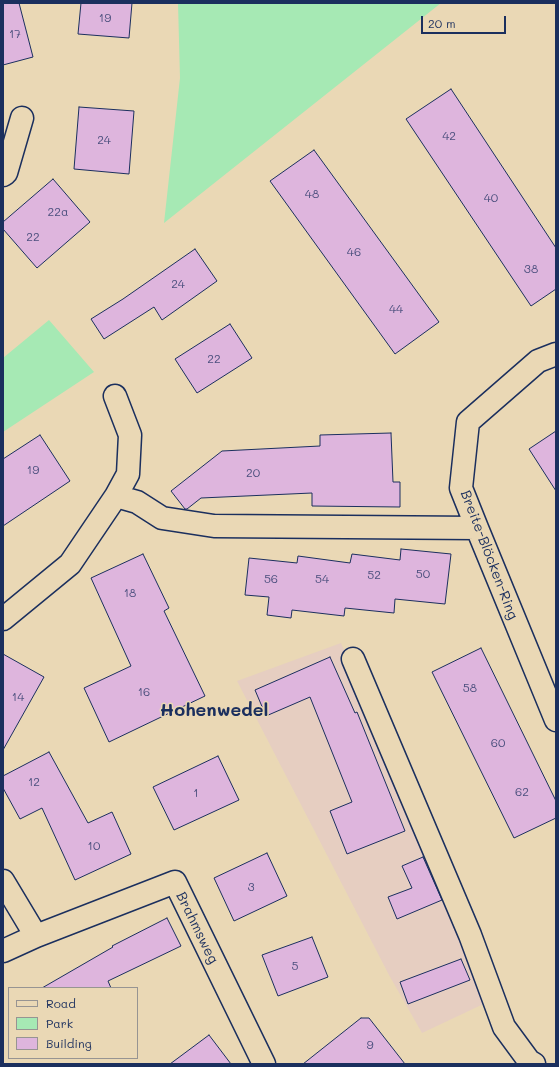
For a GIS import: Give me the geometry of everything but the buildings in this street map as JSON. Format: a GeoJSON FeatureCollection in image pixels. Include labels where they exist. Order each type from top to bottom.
{"type":"FeatureCollection","features":[{"type":"Feature","properties":{"kind":"street"},"geometry":{"type":"LineString","coordinates":[[3,175],[6,173],[22,118]]}},
{"type":"Feature","properties":{"kind":"street","name":"Breite-Blöcken-Ring"},"geometry":{"type":"LineString","coordinates":[[556,354],[538,361],[468,422],[461,488],[556,720]]}},
{"type":"Feature","properties":{"kind":"street"},"geometry":{"type":"LineString","coordinates":[[3,619],[70,564],[116,496],[128,474],[130,435],[115,396]]}},
{"type":"Feature","properties":{"kind":"street"},"geometry":{"type":"LineString","coordinates":[[116,496],[137,502],[162,518],[214,526],[477,528]]}},
{"type":"Feature","properties":{"kind":"street"},"geometry":{"type":"LineString","coordinates":[[353,659],[470,935],[504,1027],[529,1061],[534,1064]]}},
{"type":"Feature","properties":{"kind":"street"},"geometry":{"type":"LineString","coordinates":[[3,881],[36,936],[3,951]]}},
{"type":"Feature","properties":{"kind":"street","name":"Brahmsweg"},"geometry":{"type":"LineString","coordinates":[[36,936],[175,882],[264,1064]]}},
{"type":"Feature","properties":{"kind":"shaded area"},"geometry":{"type":"Polygon","coordinates":[[[341,643],[492,1000],[422,1033],[389,975],[237,681],[341,643]]]}},
{"type":"Feature","properties":{"kind":"green space"},"geometry":{"type":"Polygon","coordinates":[[[178,3],[441,3],[164,223],[180,78],[178,3]]]}},
{"type":"Feature","properties":{"kind":"green space"},"geometry":{"type":"Polygon","coordinates":[[[49,320],[94,372],[3,432],[3,358],[49,320]]]}},
{"type":"Feature","properties":{"kind":"district","name":"Hohenwedel"},"geometry":{"type":"Point","coordinates":[214,710]}}]}
